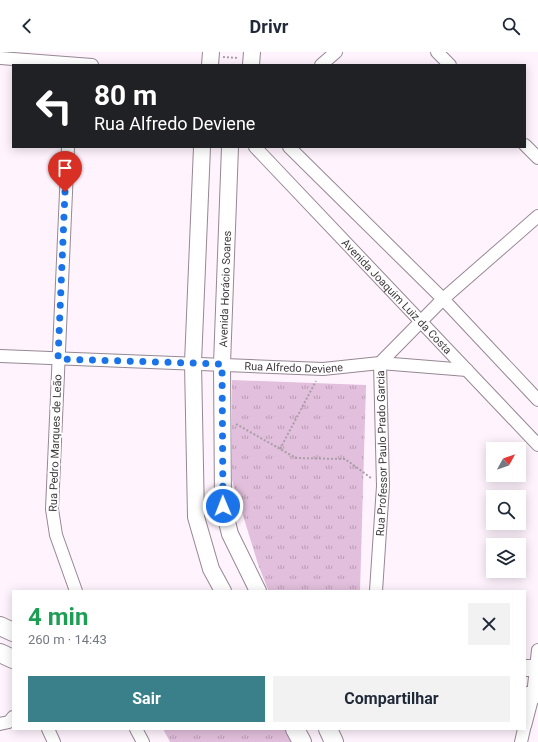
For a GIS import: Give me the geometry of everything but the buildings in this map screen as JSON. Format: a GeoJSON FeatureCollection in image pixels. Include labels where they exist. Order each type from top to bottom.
{"type":"FeatureCollection","features":[{"type":"Feature","properties":{"kind":"main road"},"geometry":{"type":"LineString","coordinates":[[0,626],[12,632]]}},
{"type":"Feature","properties":{"kind":"main road"},"geometry":{"type":"LineString","coordinates":[[0,654],[12,659]]}},
{"type":"Feature","properties":{"kind":"main road"},"geometry":{"type":"LineString","coordinates":[[296,730],[302,742]]}},
{"type":"Feature","properties":{"kind":"main road"},"geometry":{"type":"LineString","coordinates":[[328,730],[334,742]]}},
{"type":"Feature","properties":{"kind":"street"},"geometry":{"type":"LineString","coordinates":[[322,64],[336,52]]}},
{"type":"Feature","properties":{"kind":"street"},"geometry":{"type":"LineString","coordinates":[[437,52],[449,64]]}},
{"type":"Feature","properties":{"kind":"street"},"geometry":{"type":"LineString","coordinates":[[0,58],[71,60],[88,64]]}},
{"type":"Feature","properties":{"kind":"street"},"geometry":{"type":"LineString","coordinates":[[526,146],[538,158]]}},
{"type":"Feature","properties":{"kind":"street","name":"Rua Pedro Marques de Leão"},"geometry":{"type":"LineString","coordinates":[[68,148],[52,509],[56,535],[76,590]]}},
{"type":"Feature","properties":{"kind":"street"},"geometry":{"type":"LineString","coordinates":[[202,148],[193,363],[196,517],[211,569],[222,590]]}},
{"type":"Feature","properties":{"kind":"street","name":"Avenida Joaquim Luiz da Costa"},"geometry":{"type":"LineString","coordinates":[[256,148],[538,445]]}},
{"type":"Feature","properties":{"kind":"street"},"geometry":{"type":"LineString","coordinates":[[290,148],[443,299],[538,400]]}},
{"type":"Feature","properties":{"kind":"street","name":"Avenida Horácio Soares"},"geometry":{"type":"LineString","coordinates":[[232,149],[222,364],[223,506],[230,534],[258,590]]}},
{"type":"Feature","properties":{"kind":"street","name":"Rua Professor Paulo Prado Garcia"},"geometry":{"type":"LineString","coordinates":[[376,590],[384,486],[380,363],[443,299],[538,216]]}},
{"type":"Feature","properties":{"kind":"street","name":"Rua Alfredo Deviene"},"geometry":{"type":"LineString","coordinates":[[0,356],[323,369],[380,363],[467,370]]}},
{"type":"Feature","properties":{"kind":"street"},"geometry":{"type":"LineString","coordinates":[[526,722],[532,695],[533,668],[538,650]]}},
{"type":"Feature","properties":{"kind":"street"},"geometry":{"type":"LineString","coordinates":[[0,724],[9,722],[12,718]]}},
{"type":"Feature","properties":{"kind":"street"},"geometry":{"type":"LineString","coordinates":[[48,730],[54,742]]}},
{"type":"Feature","properties":{"kind":"street"},"geometry":{"type":"LineString","coordinates":[[137,730],[143,742]]}},
{"type":"Feature","properties":{"kind":"street"},"geometry":{"type":"LineString","coordinates":[[521,742],[524,730]]}},
{"type":"Feature","properties":{"kind":"path"},"geometry":{"type":"LineString","coordinates":[[215,58],[249,58]]}},
{"type":"Feature","properties":{"kind":"path"},"geometry":{"type":"LineString","coordinates":[[280,449],[323,369]]}},
{"type":"Feature","properties":{"kind":"path"},"geometry":{"type":"LineString","coordinates":[[223,416],[296,458],[345,459],[384,486]]}},
{"type":"Feature","properties":{"kind":"green space"},"geometry":{"type":"Polygon","coordinates":[[[232,380],[366,385],[360,590],[268,590],[258,564],[232,480],[232,380]]]}},
{"type":"Feature","properties":{"kind":"green space"},"geometry":{"type":"Polygon","coordinates":[[[164,730],[286,730],[292,742],[170,742],[164,730]]]}},
{"type":"Feature","properties":{"kind":"route"},"geometry":{"type":"LineString","coordinates":[[65,192],[58,359],[222,364],[223,506]]}}]}
